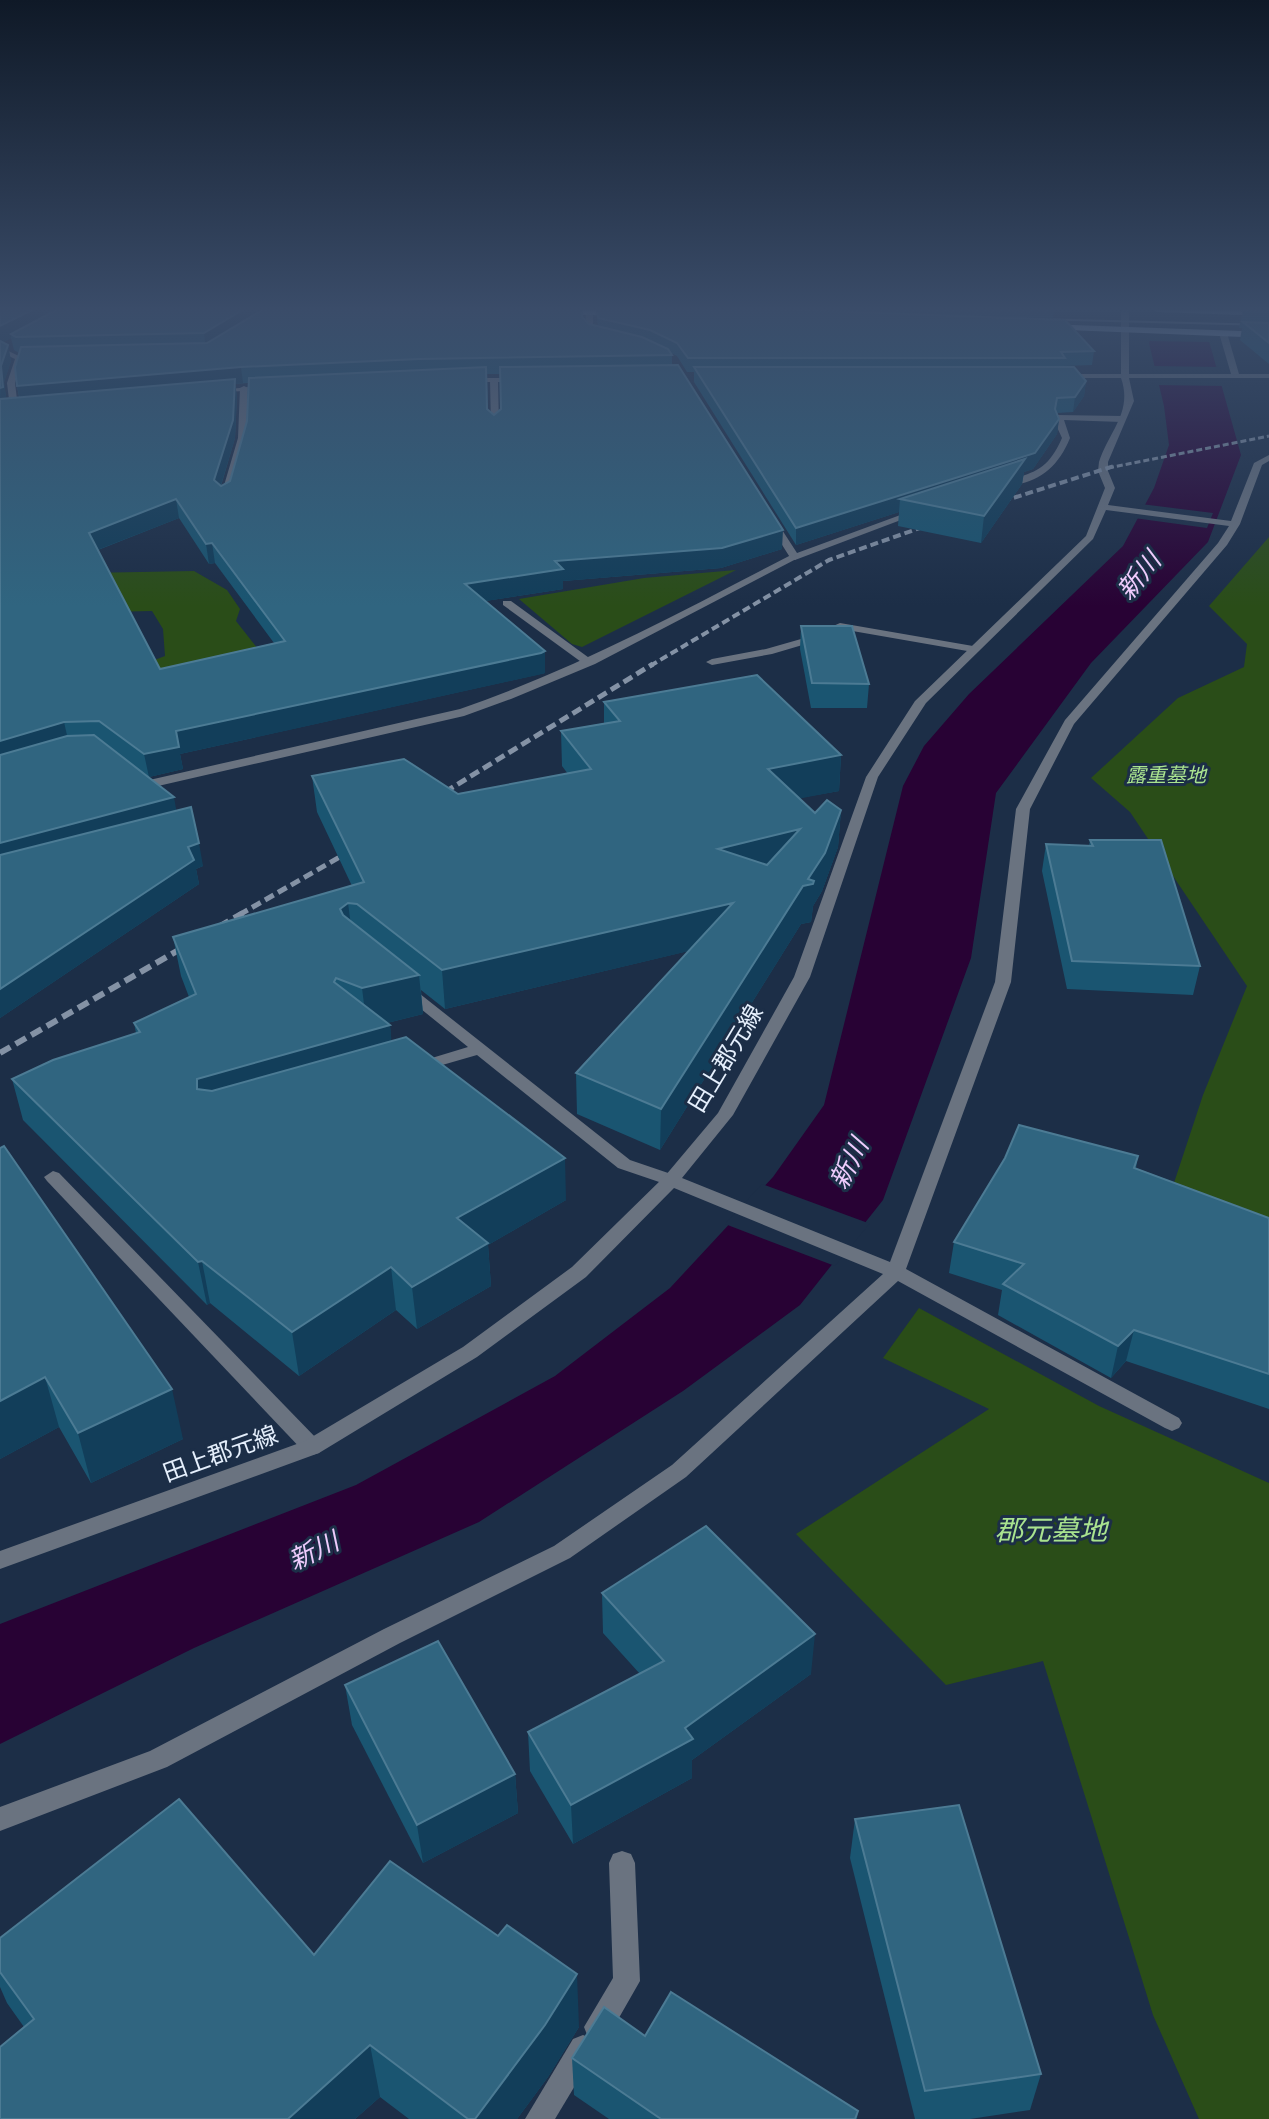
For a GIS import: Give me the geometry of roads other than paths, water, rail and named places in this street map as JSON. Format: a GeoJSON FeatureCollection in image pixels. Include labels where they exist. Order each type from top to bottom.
{"type":"FeatureCollection","features":[{"type":"Feature","properties":{"kind":"street"},"geometry":{"type":"LineString","coordinates":[[0,410],[14,408]]}},
{"type":"Feature","properties":{"kind":"street"},"geometry":{"type":"LineString","coordinates":[[225,499],[242,438],[243,408]]}},
{"type":"Feature","properties":{"kind":"street"},"geometry":{"type":"LineString","coordinates":[[495,408],[495,426]]}},
{"type":"Feature","properties":{"kind":"street","name":"田上郡元線"},"geometry":{"type":"LineString","coordinates":[[0,1560],[312,1447],[470,1352],[579,1272],[671,1180],[725,1115],[802,977],[872,777],[921,701],[1090,537],[1110,488],[1103,471],[1126,408]]}},
{"type":"Feature","properties":{"kind":"street"},"geometry":{"type":"LineString","coordinates":[[988,488],[1047,471],[1057,461],[1066,438],[1060,417],[1122,419]]}},
{"type":"Feature","properties":{"kind":"street"},"geometry":{"type":"LineString","coordinates":[[0,1819],[158,1759],[392,1636],[562,1552],[679,1471],[896,1272],[1003,982],[1023,809],[1069,723],[1168,610],[1235,524],[1258,463],[1269,458]]}},
{"type":"Feature","properties":{"kind":"street"},"geometry":{"type":"LineString","coordinates":[[762,506],[795,557]]}},
{"type":"Feature","properties":{"kind":"street"},"geometry":{"type":"LineString","coordinates":[[1103,507],[1235,524]]}},
{"type":"Feature","properties":{"kind":"street"},"geometry":{"type":"LineString","coordinates":[[157,794],[140,781],[464,712],[500,700],[588,662],[795,557],[922,510]]}},
{"type":"Feature","properties":{"kind":"street"},"geometry":{"type":"LineString","coordinates":[[507,603],[588,662]]}},
{"type":"Feature","properties":{"kind":"street"},"geometry":{"type":"LineString","coordinates":[[712,662],[768,652],[812,639],[840,626],[973,649]]}},
{"type":"Feature","properties":{"kind":"street"},"geometry":{"type":"LineString","coordinates":[[388,976],[624,1164],[671,1180],[896,1272],[1172,1423]]}},
{"type":"Feature","properties":{"kind":"street"},"geometry":{"type":"LineString","coordinates":[[406,1070],[480,1049]]}},
{"type":"Feature","properties":{"kind":"street"},"geometry":{"type":"LineString","coordinates":[[53,1177],[312,1447]]}},
{"type":"Feature","properties":{"kind":"street"},"geometry":{"type":"LineString","coordinates":[[539,2119],[627,1981],[622,1863]]}},
{"type":"Feature","properties":{"kind":"water","name":"新川"},"geometry":{"type":"Polygon","coordinates":[[[1164,408],[1228,408],[1241,455],[1208,542],[1091,663],[996,793],[971,958],[883,1200],[800,1305],[683,1391],[479,1522],[194,1648],[0,1744],[0,1624],[356,1485],[555,1376],[670,1288],[773,1177],[824,1105],[903,786],[924,746],[969,694],[1123,546],[1154,488],[1169,445],[1164,408]]]}},
{"type":"Feature","properties":{"kind":"railway"},"geometry":{"type":"LineString","coordinates":[[1108,468],[1269,436]]}},
{"type":"Feature","properties":{"kind":"railway"},"geometry":{"type":"LineString","coordinates":[[991,505],[1114,466]]}},
{"type":"Feature","properties":{"kind":"railway"},"geometry":{"type":"LineString","coordinates":[[650,666],[829,560],[934,523]]}},
{"type":"Feature","properties":{"kind":"railway"},"geometry":{"type":"LineString","coordinates":[[432,800],[653,664]]}},
{"type":"Feature","properties":{"kind":"railway"},"geometry":{"type":"LineString","coordinates":[[239,915],[357,847]]}},
{"type":"Feature","properties":{"kind":"railway"},"geometry":{"type":"LineString","coordinates":[[0,1053],[243,913]]}},
{"type":"Feature","properties":{"kind":"park label","name":"露重墓地"},"geometry":{"type":"Point","coordinates":[1166,774]}},
{"type":"Feature","properties":{"kind":"park label","name":"郡元墓地"},"geometry":{"type":"Point","coordinates":[1051,1529]}}]}
